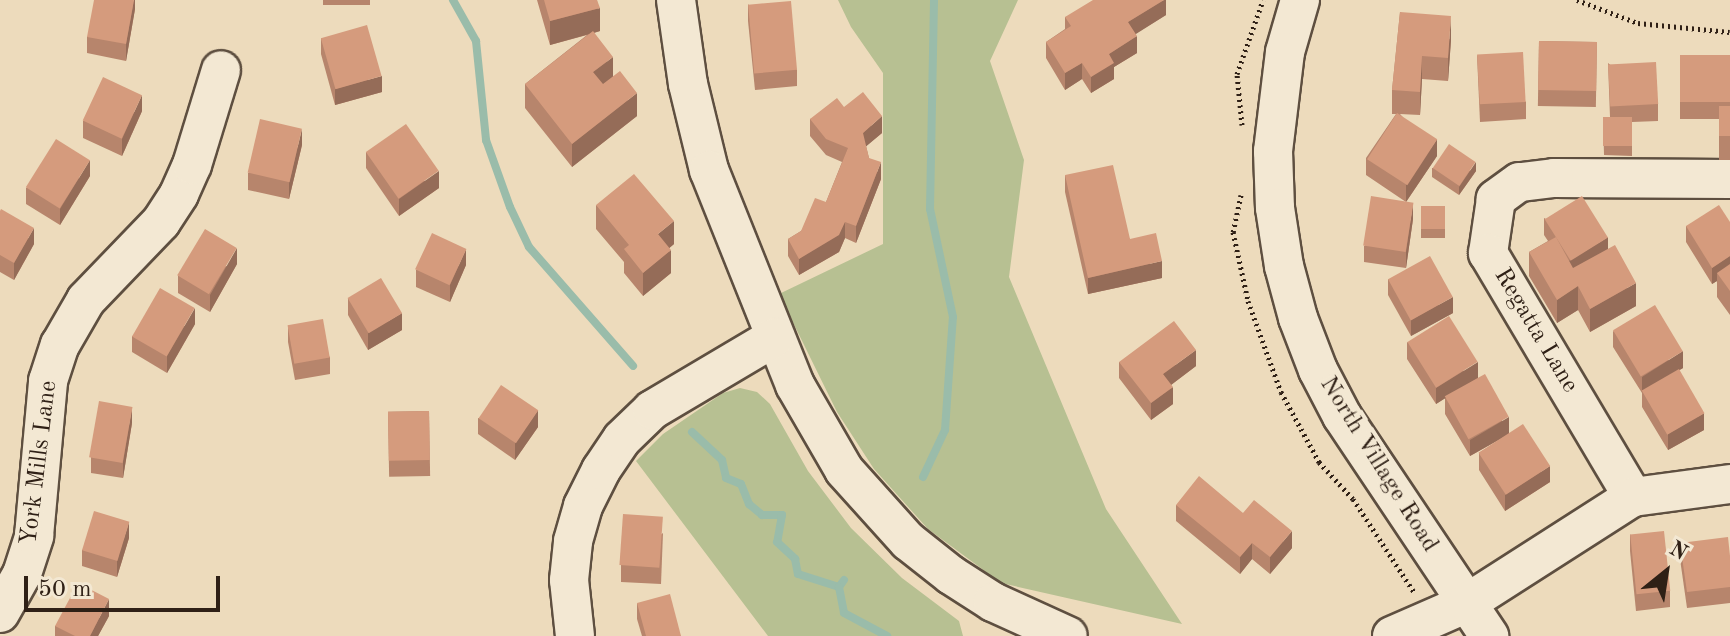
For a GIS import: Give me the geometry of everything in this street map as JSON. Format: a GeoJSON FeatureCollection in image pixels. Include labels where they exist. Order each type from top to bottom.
{"type":"FeatureCollection","features":[{"type":"Feature","properties":{"kind":"street"},"geometry":{"type":"LineString","coordinates":[[676,0],[688,84],[709,170],[795,385],[844,470],[891,524],[951,575],[993,602],[1068,636]]}},
{"type":"Feature","properties":{"kind":"street","name":"North Village Road"},"geometry":{"type":"LineString","coordinates":[[1300,0],[1285,52],[1273,151],[1277,222],[1298,318],[1318,370],[1342,416],[1489,636]]}},
{"type":"Feature","properties":{"kind":"street","name":"York Mills Lane"},"geometry":{"type":"LineString","coordinates":[[0,613],[22,574],[34,536],[48,381],[60,345],[86,300],[161,222],[179,194],[192,165],[221,70]]}},
{"type":"Feature","properties":{"kind":"street","name":"Regatta Lane"},"geometry":{"type":"LineString","coordinates":[[1633,497],[1488,253],[1496,199],[1519,182],[1554,178],[1730,179]]}},
{"type":"Feature","properties":{"kind":"street"},"geometry":{"type":"LineString","coordinates":[[575,636],[569,580],[573,541],[583,506],[601,470],[622,439],[652,410],[775,337]]}},
{"type":"Feature","properties":{"kind":"street"},"geometry":{"type":"LineString","coordinates":[[1392,636],[1467,603],[1633,497],[1730,484]]}},
{"type":"Feature","properties":{"kind":"path"},"geometry":{"type":"LineString","coordinates":[[1577,0],[1638,23],[1730,32]]}},
{"type":"Feature","properties":{"kind":"green space"},"geometry":{"type":"Polygon","coordinates":[[[838,0],[1018,0],[990,61],[1024,160],[1009,277],[1106,509],[1182,624],[1001,583],[928,529],[874,469],[837,412],[779,294],[883,244],[883,73],[851,27],[838,0]]]}},
{"type":"Feature","properties":{"kind":"green space"},"geometry":{"type":"Polygon","coordinates":[[[740,388],[757,392],[770,404],[808,471],[851,528],[902,578],[959,621],[963,636],[768,636],[636,461],[663,434],[723,393],[740,388]]]}},
{"type":"Feature","properties":{"kind":"building"},"geometry":{"type":"Polygon","coordinates":[[[94,0],[134,0],[126,44],[87,37],[94,0]]]}},
{"type":"Feature","properties":{"kind":"building"},"geometry":{"type":"Polygon","coordinates":[[[544,0],[597,0],[600,8],[550,21],[544,0]]]}},
{"type":"Feature","properties":{"kind":"building"},"geometry":{"type":"Polygon","coordinates":[[[1093,0],[1164,0],[1128,22],[1137,36],[1109,54],[1114,63],[1091,77],[1082,63],[1065,73],[1046,42],[1071,26],[1065,17],[1093,0]]]}},
{"type":"Feature","properties":{"kind":"building"},"geometry":{"type":"Polygon","coordinates":[[[791,1],[797,70],[754,73],[748,5],[791,1]]]}},
{"type":"Feature","properties":{"kind":"building"},"geometry":{"type":"Polygon","coordinates":[[[1400,12],[1451,16],[1448,58],[1422,56],[1420,92],[1392,90],[1400,12]]]}},
{"type":"Feature","properties":{"kind":"building"},"geometry":{"type":"Polygon","coordinates":[[[367,25],[382,76],[335,89],[321,38],[367,25]]]}},
{"type":"Feature","properties":{"kind":"building"},"geometry":{"type":"Polygon","coordinates":[[[593,31],[613,57],[593,72],[603,84],[620,71],[637,93],[572,144],[525,84],[593,31]]]}},
{"type":"Feature","properties":{"kind":"building"},"geometry":{"type":"Polygon","coordinates":[[[1539,41],[1597,42],[1596,91],[1538,90],[1539,41]]]}},
{"type":"Feature","properties":{"kind":"building"},"geometry":{"type":"Polygon","coordinates":[[[1523,52],[1526,102],[1480,104],[1477,54],[1523,52]]]}},
{"type":"Feature","properties":{"kind":"building"},"geometry":{"type":"Polygon","coordinates":[[[1680,55],[1730,55],[1730,102],[1680,102],[1680,55]]]}},
{"type":"Feature","properties":{"kind":"building"},"geometry":{"type":"Polygon","coordinates":[[[1656,62],[1658,104],[1610,106],[1608,65],[1656,62]]]}},
{"type":"Feature","properties":{"kind":"building"},"geometry":{"type":"Polygon","coordinates":[[[103,77],[142,95],[122,139],[83,121],[103,77]]]}},
{"type":"Feature","properties":{"kind":"building"},"geometry":{"type":"Polygon","coordinates":[[[863,92],[882,116],[863,133],[869,158],[881,162],[856,226],[845,222],[839,235],[799,259],[788,239],[801,231],[815,198],[826,202],[848,148],[826,139],[810,119],[837,98],[844,107],[863,92]]]}},
{"type":"Feature","properties":{"kind":"building"},"geometry":{"type":"Polygon","coordinates":[[[1719,106],[1730,106],[1730,136],[1719,136],[1719,106]]]}},
{"type":"Feature","properties":{"kind":"building"},"geometry":{"type":"Polygon","coordinates":[[[1397,113],[1437,139],[1407,185],[1367,159],[1397,113]]]}},
{"type":"Feature","properties":{"kind":"building"},"geometry":{"type":"Polygon","coordinates":[[[1603,117],[1632,117],[1632,146],[1603,146],[1603,117]]]}},
{"type":"Feature","properties":{"kind":"building"},"geometry":{"type":"Polygon","coordinates":[[[260,119],[302,129],[290,182],[248,173],[260,119]]]}},
{"type":"Feature","properties":{"kind":"building"},"geometry":{"type":"Polygon","coordinates":[[[406,124],[439,171],[399,199],[366,152],[406,124]]]}},
{"type":"Feature","properties":{"kind":"building"},"geometry":{"type":"Polygon","coordinates":[[[56,139],[90,160],[60,209],[26,187],[56,139]]]}},
{"type":"Feature","properties":{"kind":"building"},"geometry":{"type":"Polygon","coordinates":[[[1449,144],[1476,162],[1459,186],[1433,168],[1449,144]]]}},
{"type":"Feature","properties":{"kind":"building"},"geometry":{"type":"Polygon","coordinates":[[[1113,165],[1130,239],[1156,233],[1162,261],[1088,278],[1065,175],[1113,165]]]}},
{"type":"Feature","properties":{"kind":"building"},"geometry":{"type":"Polygon","coordinates":[[[634,174],[674,221],[658,234],[671,250],[643,273],[624,249],[629,245],[596,205],[634,174]]]}},
{"type":"Feature","properties":{"kind":"building"},"geometry":{"type":"Polygon","coordinates":[[[1371,196],[1413,203],[1406,252],[1363,245],[1371,196]]]}},
{"type":"Feature","properties":{"kind":"building"},"geometry":{"type":"Polygon","coordinates":[[[1582,196],[1608,238],[1571,261],[1545,219],[1582,196]]]}},
{"type":"Feature","properties":{"kind":"building"},"geometry":{"type":"Polygon","coordinates":[[[1719,205],[1730,222],[1730,256],[1712,268],[1686,226],[1719,205]]]}},
{"type":"Feature","properties":{"kind":"building"},"geometry":{"type":"Polygon","coordinates":[[[1421,206],[1445,206],[1445,229],[1421,229],[1421,206]]]}},
{"type":"Feature","properties":{"kind":"building"},"geometry":{"type":"Polygon","coordinates":[[[1,209],[34,228],[14,263],[0,255],[1,209]]]}},
{"type":"Feature","properties":{"kind":"building"},"geometry":{"type":"Polygon","coordinates":[[[205,229],[237,248],[209,294],[177,275],[205,229]]]}},
{"type":"Feature","properties":{"kind":"building"},"geometry":{"type":"Polygon","coordinates":[[[432,233],[466,249],[450,285],[415,269],[432,233]]]}},
{"type":"Feature","properties":{"kind":"building"},"geometry":{"type":"Polygon","coordinates":[[[1556,237],[1573,268],[1615,245],[1636,283],[1590,309],[1578,286],[1557,300],[1529,252],[1556,237]]]}},
{"type":"Feature","properties":{"kind":"building"},"geometry":{"type":"Polygon","coordinates":[[[1430,256],[1453,297],[1411,320],[1388,279],[1430,256]]]}},
{"type":"Feature","properties":{"kind":"building"},"geometry":{"type":"Polygon","coordinates":[[[1730,264],[1730,291],[1717,273],[1730,264]]]}},
{"type":"Feature","properties":{"kind":"building"},"geometry":{"type":"Polygon","coordinates":[[[381,278],[402,313],[369,333],[348,298],[381,278]]]}},
{"type":"Feature","properties":{"kind":"building"},"geometry":{"type":"Polygon","coordinates":[[[160,288],[195,308],[167,356],[132,336],[160,288]]]}},
{"type":"Feature","properties":{"kind":"building"},"geometry":{"type":"Polygon","coordinates":[[[1655,305],[1683,351],[1641,377],[1613,330],[1655,305]]]}},
{"type":"Feature","properties":{"kind":"building"},"geometry":{"type":"Polygon","coordinates":[[[1449,316],[1478,362],[1436,388],[1407,342],[1449,316]]]}},
{"type":"Feature","properties":{"kind":"building"},"geometry":{"type":"Polygon","coordinates":[[[323,319],[330,357],[294,364],[288,325],[323,319]]]}},
{"type":"Feature","properties":{"kind":"building"},"geometry":{"type":"Polygon","coordinates":[[[1174,321],[1196,350],[1163,374],[1173,387],[1151,403],[1119,362],[1174,321]]]}},
{"type":"Feature","properties":{"kind":"building"},"geometry":{"type":"Polygon","coordinates":[[[1679,369],[1704,413],[1667,435],[1642,390],[1679,369]]]}},
{"type":"Feature","properties":{"kind":"building"},"geometry":{"type":"Polygon","coordinates":[[[1485,374],[1509,417],[1469,439],[1445,396],[1485,374]]]}},
{"type":"Feature","properties":{"kind":"building"},"geometry":{"type":"Polygon","coordinates":[[[501,385],[538,410],[516,443],[479,418],[501,385]]]}},
{"type":"Feature","properties":{"kind":"building"},"geometry":{"type":"Polygon","coordinates":[[[99,401],[132,407],[123,463],[89,457],[99,401]]]}},
{"type":"Feature","properties":{"kind":"building"},"geometry":{"type":"Polygon","coordinates":[[[429,411],[430,460],[389,461],[388,412],[429,411]]]}},
{"type":"Feature","properties":{"kind":"building"},"geometry":{"type":"Polygon","coordinates":[[[1523,424],[1550,466],[1506,495],[1479,453],[1523,424]]]}},
{"type":"Feature","properties":{"kind":"building"},"geometry":{"type":"Polygon","coordinates":[[[1199,476],[1243,513],[1254,500],[1292,531],[1270,557],[1252,543],[1240,557],[1176,505],[1199,476]]]}},
{"type":"Feature","properties":{"kind":"building"},"geometry":{"type":"Polygon","coordinates":[[[94,511],[129,522],[117,561],[82,550],[94,511]]]}},
{"type":"Feature","properties":{"kind":"building"},"geometry":{"type":"Polygon","coordinates":[[[623,514],[663,517],[659,568],[619,565],[623,514]]]}},
{"type":"Feature","properties":{"kind":"building"},"geometry":{"type":"Polygon","coordinates":[[[1664,531],[1670,591],[1636,594],[1630,535],[1664,531]]]}},
{"type":"Feature","properties":{"kind":"building"},"geometry":{"type":"Polygon","coordinates":[[[1728,537],[1730,587],[1687,592],[1680,543],[1728,537]]]}},
{"type":"Feature","properties":{"kind":"building"},"geometry":{"type":"Polygon","coordinates":[[[78,583],[109,599],[90,636],[75,636],[55,626],[78,583]]]}},
{"type":"Feature","properties":{"kind":"building"},"geometry":{"type":"Polygon","coordinates":[[[670,594],[681,636],[646,636],[637,603],[670,594]]]}},
{"type":"Feature","properties":{"kind":"waterway"},"geometry":{"type":"LineString","coordinates":[[453,0],[476,41],[486,140],[510,207],[529,247],[633,366]]}},
{"type":"Feature","properties":{"kind":"waterway"},"geometry":{"type":"LineString","coordinates":[[923,477],[945,430],[953,317],[930,209],[934,0]]}},
{"type":"Feature","properties":{"kind":"waterway"},"geometry":{"type":"LineString","coordinates":[[692,432],[722,460],[726,478],[741,484],[749,504],[762,515],[782,515],[777,542],[795,559],[798,574],[839,587]]}},
{"type":"Feature","properties":{"kind":"waterway"},"geometry":{"type":"LineString","coordinates":[[844,580],[839,587],[844,613],[887,636]]}}]}
